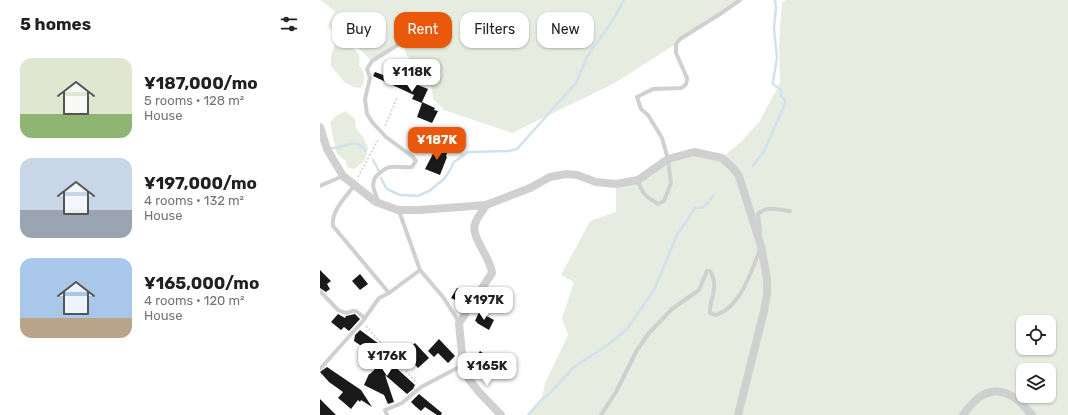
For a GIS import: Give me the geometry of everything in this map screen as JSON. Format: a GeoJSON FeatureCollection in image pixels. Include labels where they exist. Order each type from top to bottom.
{"type":"FeatureCollection","features":[{"type":"Feature","properties":{"kind":"street"},"geometry":{"type":"LineString","coordinates":[[320,127],[326,146],[343,176],[354,186],[379,203],[398,210],[420,210],[486,205],[530,188],[550,177],[566,174],[577,175],[596,182],[616,184],[638,180],[668,160],[694,152],[722,158],[738,176],[761,246],[767,278],[767,294],[764,311],[738,415]]}},
{"type":"Feature","properties":{"kind":"street"},"geometry":{"type":"LineString","coordinates":[[486,205],[474,224],[474,232],[491,266],[492,273],[459,323],[464,365],[468,378],[474,387],[501,415]]}},
{"type":"Feature","properties":{"kind":"street"},"geometry":{"type":"LineString","coordinates":[[963,415],[973,401],[980,396],[987,393],[998,392],[1013,396],[1032,415]]}},
{"type":"Feature","properties":{"kind":"lane"},"geometry":{"type":"LineString","coordinates":[[638,180],[641,191],[658,204],[664,201],[672,183],[662,138],[648,115],[641,109],[636,97],[652,89],[682,88],[686,86],[688,83],[687,78],[676,53],[676,44],[680,38],[740,0]]}},
{"type":"Feature","properties":{"kind":"lane"},"geometry":{"type":"LineString","coordinates":[[379,203],[373,187],[375,176],[383,170],[391,167],[412,167],[416,161],[372,122],[365,107],[365,99],[370,78],[367,69],[372,61],[394,47]]}},
{"type":"Feature","properties":{"kind":"lane"},"geometry":{"type":"LineString","coordinates":[[320,186],[343,176]]}},
{"type":"Feature","properties":{"kind":"lane"},"geometry":{"type":"LineString","coordinates":[[354,186],[334,214],[332,220],[333,226],[389,293]]}},
{"type":"Feature","properties":{"kind":"lane"},"geometry":{"type":"LineString","coordinates":[[601,415],[616,392],[637,350],[649,333],[672,309],[699,290],[707,271],[710,271],[711,273],[714,288],[710,313],[715,315],[721,314],[731,305],[742,291],[761,246],[758,214],[762,210],[769,208],[790,211]]}},
{"type":"Feature","properties":{"kind":"lane"},"geometry":{"type":"LineString","coordinates":[[398,210],[420,270],[443,297],[459,323]]}},
{"type":"Feature","properties":{"kind":"lane"},"geometry":{"type":"LineString","coordinates":[[320,369],[363,320],[379,298],[389,293],[420,270]]}},
{"type":"Feature","properties":{"kind":"lane"},"geometry":{"type":"LineString","coordinates":[[320,291],[338,310],[346,313],[356,311],[363,320]]}},
{"type":"Feature","properties":{"kind":"lane"},"geometry":{"type":"LineString","coordinates":[[387,415],[385,410],[402,403],[421,387],[464,365]]}},
{"type":"Feature","properties":{"kind":"path"},"geometry":{"type":"LineString","coordinates":[[354,186],[398,98]]}},
{"type":"Feature","properties":{"kind":"path"},"geometry":{"type":"LineString","coordinates":[[363,320],[421,387]]}},
{"type":"Feature","properties":{"kind":"shaded area"},"geometry":{"type":"Polygon","coordinates":[[[320,0],[739,0],[676,44],[613,84],[512,133],[444,110],[433,99],[430,77],[406,55],[405,48],[452,48],[452,12],[394,12],[394,48],[372,61],[358,48],[386,48],[386,12],[335,11],[320,0]]]}},
{"type":"Feature","properties":{"kind":"shaded area"},"geometry":{"type":"Polygon","coordinates":[[[786,0],[1068,0],[1068,415],[528,415],[542,399],[545,383],[568,335],[562,318],[574,282],[561,275],[590,221],[616,212],[616,184],[638,180],[668,159],[694,152],[722,158],[741,142],[759,122],[780,83],[779,44],[782,2],[786,0]]]}},
{"type":"Feature","properties":{"kind":"shaded area"},"geometry":{"type":"Polygon","coordinates":[[[332,17],[332,30],[327,27],[332,17]]]}},
{"type":"Feature","properties":{"kind":"shaded area"},"geometry":{"type":"Polygon","coordinates":[[[334,48],[353,48],[356,50],[360,60],[359,65],[363,70],[364,76],[364,82],[361,88],[345,83],[331,66],[331,55],[334,48]]]}},
{"type":"Feature","properties":{"kind":"shaded area"},"geometry":{"type":"Polygon","coordinates":[[[345,111],[355,119],[356,128],[368,147],[366,157],[362,163],[354,169],[347,167],[346,161],[337,154],[330,123],[336,116],[345,111]]]}},
{"type":"Feature","properties":{"kind":"building"},"geometry":{"type":"Polygon","coordinates":[[[398,71],[415,79],[413,83],[428,89],[422,102],[438,111],[432,123],[417,117],[422,103],[412,99],[414,95],[373,76],[375,72],[394,79],[398,71]]]}},
{"type":"Feature","properties":{"kind":"building"},"geometry":{"type":"Polygon","coordinates":[[[437,146],[447,153],[447,157],[440,175],[425,169],[437,146]]]}},
{"type":"Feature","properties":{"kind":"building"},"geometry":{"type":"Polygon","coordinates":[[[320,270],[331,281],[327,284],[330,289],[326,292],[320,288],[320,270]]]}},
{"type":"Feature","properties":{"kind":"building"},"geometry":{"type":"Polygon","coordinates":[[[360,274],[368,284],[360,290],[352,281],[360,274]]]}},
{"type":"Feature","properties":{"kind":"building"},"geometry":{"type":"Polygon","coordinates":[[[457,288],[470,296],[464,304],[451,298],[457,288]]]}},
{"type":"Feature","properties":{"kind":"building"},"geometry":{"type":"Polygon","coordinates":[[[479,312],[494,320],[489,330],[475,321],[479,312]]]}},
{"type":"Feature","properties":{"kind":"building"},"geometry":{"type":"Polygon","coordinates":[[[338,314],[345,318],[346,316],[355,314],[360,319],[349,331],[344,327],[341,330],[331,322],[338,314]]]}},
{"type":"Feature","properties":{"kind":"building"},"geometry":{"type":"Polygon","coordinates":[[[360,330],[379,344],[373,352],[354,341],[355,335],[360,330]]]}},
{"type":"Feature","properties":{"kind":"building"},"geometry":{"type":"Polygon","coordinates":[[[439,339],[455,356],[448,363],[438,353],[434,357],[428,351],[439,339]]]}},
{"type":"Feature","properties":{"kind":"building"},"geometry":{"type":"Polygon","coordinates":[[[415,343],[429,358],[418,368],[404,353],[415,343]]]}},
{"type":"Feature","properties":{"kind":"building"},"geometry":{"type":"Polygon","coordinates":[[[379,350],[415,385],[407,394],[385,375],[394,402],[388,404],[384,395],[364,385],[369,374],[378,366],[371,360],[379,350]]]}},
{"type":"Feature","properties":{"kind":"building"},"geometry":{"type":"Polygon","coordinates":[[[480,351],[493,360],[488,369],[474,360],[480,351]]]}},
{"type":"Feature","properties":{"kind":"building"},"geometry":{"type":"Polygon","coordinates":[[[327,367],[361,390],[372,407],[361,400],[360,402],[358,400],[351,409],[338,398],[343,392],[329,382],[320,372],[327,367]]]}},
{"type":"Feature","properties":{"kind":"building"},"geometry":{"type":"Polygon","coordinates":[[[419,394],[442,413],[441,415],[437,415],[425,407],[421,411],[415,406],[411,402],[419,394]]]}},
{"type":"Feature","properties":{"kind":"building"},"geometry":{"type":"Polygon","coordinates":[[[320,399],[336,415],[320,415],[320,399]]]}},
{"type":"Feature","properties":{"kind":"waterway"},"geometry":{"type":"LineString","coordinates":[[381,178],[386,188],[391,191],[400,195],[418,196],[429,191],[444,179],[454,162],[468,152],[509,151],[517,149],[576,83],[588,55],[613,20],[624,0]]}},
{"type":"Feature","properties":{"kind":"waterway"},"geometry":{"type":"LineString","coordinates":[[753,166],[764,151],[785,104],[785,100],[781,96],[781,90],[773,84],[777,58],[774,28],[776,7],[775,0]]}},
{"type":"Feature","properties":{"kind":"waterway"},"geometry":{"type":"LineString","coordinates":[[329,148],[348,144],[357,144],[366,151]]}},
{"type":"Feature","properties":{"kind":"waterway"},"geometry":{"type":"LineString","coordinates":[[373,160],[379,171]]}},
{"type":"Feature","properties":{"kind":"waterway"},"geometry":{"type":"LineString","coordinates":[[528,415],[574,367],[609,344],[627,329],[654,290],[677,235],[695,208],[704,207],[714,195]]}}]}
